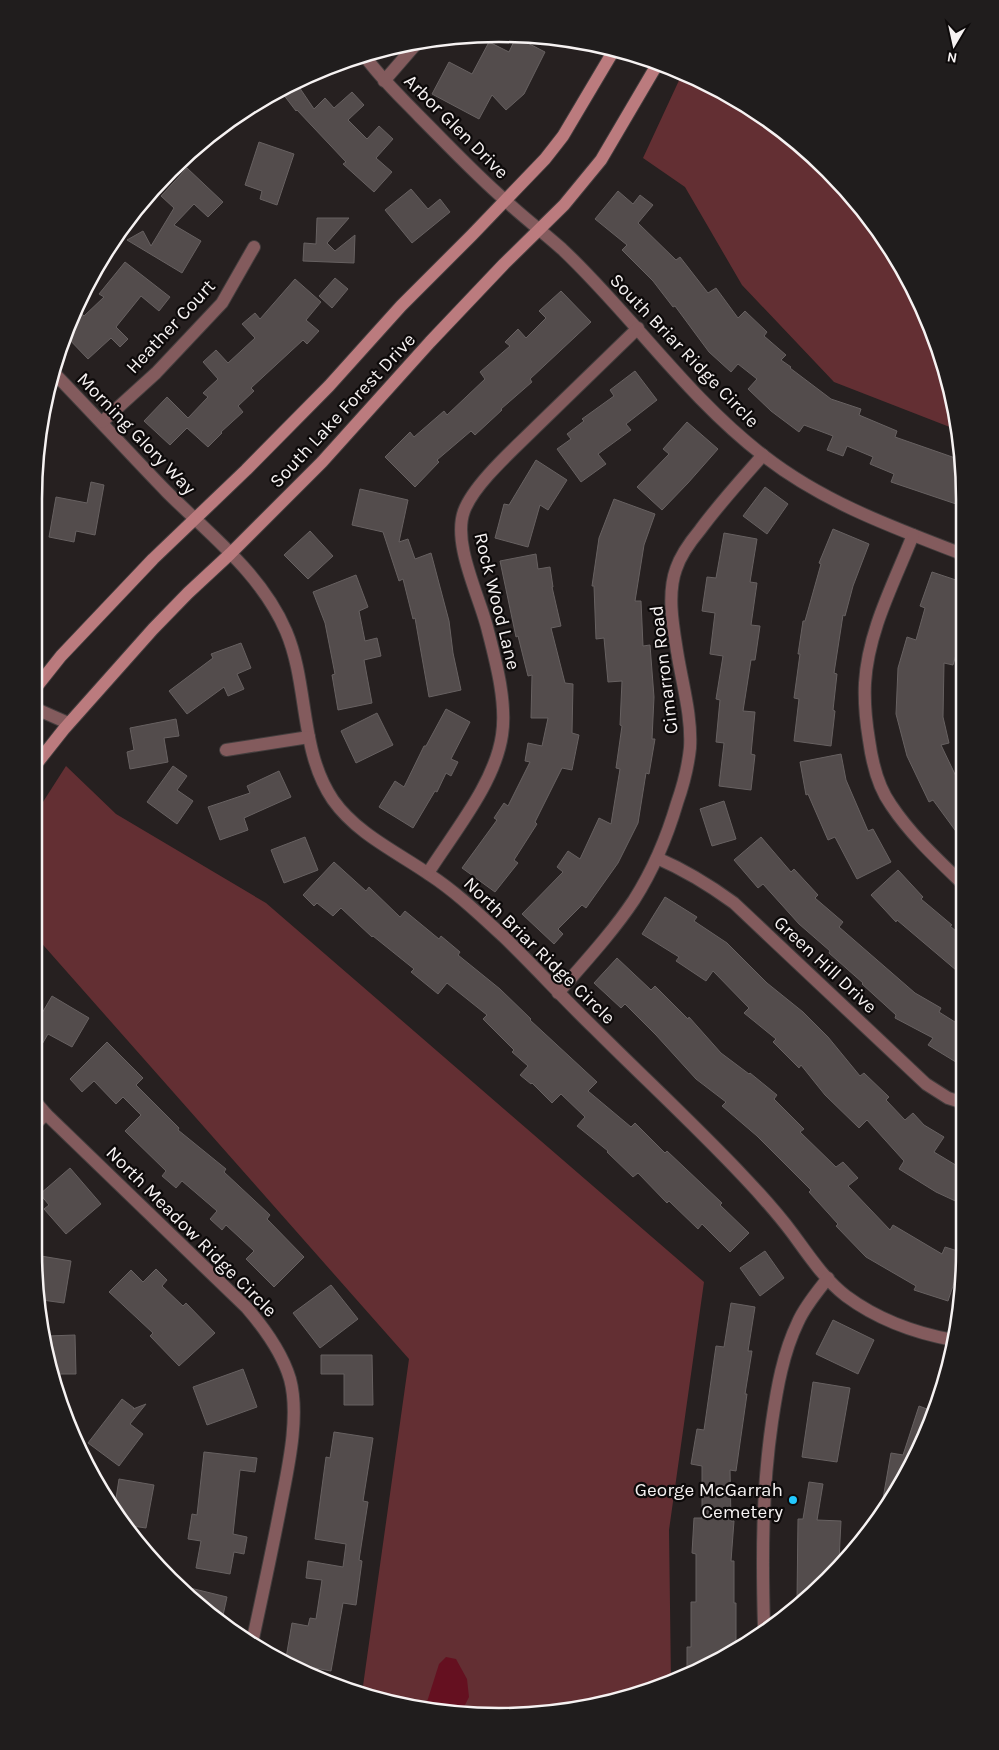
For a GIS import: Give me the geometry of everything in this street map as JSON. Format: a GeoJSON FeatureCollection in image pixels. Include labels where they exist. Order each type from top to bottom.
{"type":"FeatureCollection","features":[{"type":"Feature","properties":{"kind":"main road","name":"South Lake Forest Drive"},"geometry":{"type":"LineString","coordinates":[[42,680],[61,656],[153,559],[246,470],[329,386],[401,306],[545,159],[563,136],[610,56]]}},
{"type":"Feature","properties":{"kind":"main road","name":"South Lake Forest Drive"},"geometry":{"type":"LineString","coordinates":[[42,757],[68,724],[170,611],[322,462],[430,342],[504,264],[564,205],[601,160],[654,70]]}},
{"type":"Feature","properties":{"kind":"street"},"geometry":{"type":"LineString","coordinates":[[384,81],[409,51]]}},
{"type":"Feature","properties":{"kind":"street","name":"Arbor Glen Drive"},"geometry":{"type":"LineString","coordinates":[[369,62],[384,81],[505,200]]}},
{"type":"Feature","properties":{"kind":"street","name":"South Briar Ridge Circle"},"geometry":{"type":"LineString","coordinates":[[505,200],[582,269],[714,412],[763,455],[804,484],[838,504],[956,552]]}},
{"type":"Feature","properties":{"kind":"street","name":"Heather Court"},"geometry":{"type":"LineString","coordinates":[[102,422],[156,372],[222,303],[254,247]]}},
{"type":"Feature","properties":{"kind":"street","name":"Rock Wood Lane"},"geometry":{"type":"LineString","coordinates":[[428,873],[487,782],[494,765],[502,734],[502,698],[488,630],[461,538],[461,522],[465,509],[471,497],[497,465],[638,328]]}},
{"type":"Feature","properties":{"kind":"street","name":"Morning Glory Way"},"geometry":{"type":"LineString","coordinates":[[59,378],[194,519]]}},
{"type":"Feature","properties":{"kind":"street","name":"Cimarron Road"},"geometry":{"type":"LineString","coordinates":[[558,993],[608,936],[635,899],[657,858],[681,792],[690,749],[690,725],[672,612],[675,570],[681,556],[706,522],[763,455]]}},
{"type":"Feature","properties":{"kind":"street","name":"North Briar Ridge Circle"},"geometry":{"type":"LineString","coordinates":[[194,519],[253,576],[266,594],[286,631],[294,653],[316,766],[334,802],[354,824],[447,887],[504,938],[746,1179],[828,1278],[844,1294],[881,1317],[919,1332],[948,1339]]}},
{"type":"Feature","properties":{"kind":"street"},"geometry":{"type":"LineString","coordinates":[[913,535],[877,623],[865,684],[865,717],[871,753],[882,787],[890,803],[906,826],[956,877]]}},
{"type":"Feature","properties":{"kind":"street"},"geometry":{"type":"LineString","coordinates":[[42,712],[68,724]]}},
{"type":"Feature","properties":{"kind":"street"},"geometry":{"type":"LineString","coordinates":[[226,750],[309,737]]}},
{"type":"Feature","properties":{"kind":"street","name":"Green Hill Drive"},"geometry":{"type":"LineString","coordinates":[[657,858],[679,867],[705,882],[734,903],[926,1084],[948,1098],[956,1100]]}},
{"type":"Feature","properties":{"kind":"street","name":"North Meadow Ridge Circle"},"geometry":{"type":"LineString","coordinates":[[42,1109],[247,1308],[270,1336],[283,1361],[290,1379],[293,1428],[287,1474],[254,1635]]}},
{"type":"Feature","properties":{"kind":"street"},"geometry":{"type":"LineString","coordinates":[[42,1118],[46,1114]]}},
{"type":"Feature","properties":{"kind":"street"},"geometry":{"type":"LineString","coordinates":[[764,1623],[762,1540],[767,1454],[775,1397],[789,1344],[798,1320],[813,1296],[828,1278]]}},
{"type":"Feature","properties":{"kind":"shaded area"},"geometry":{"type":"Polygon","coordinates":[[[679,80],[728,104],[778,137],[801,156],[823,176],[862,221],[895,271],[922,325],[941,381],[951,427],[834,382],[742,285],[685,187],[643,158],[679,80]]]}},
{"type":"Feature","properties":{"kind":"shaded area"},"geometry":{"type":"Polygon","coordinates":[[[66,766],[116,814],[266,903],[704,1282],[669,1530],[671,1674],[618,1692],[589,1699],[529,1707],[470,1707],[440,1704],[410,1699],[363,1686],[409,1359],[42,944],[42,804],[66,766]]]}},
{"type":"Feature","properties":{"kind":"shaded area"},"geometry":{"type":"Polygon","coordinates":[[[446,1657],[456,1659],[467,1679],[469,1697],[464,1706],[427,1702],[439,1664],[446,1657]]]}},
{"type":"Feature","properties":{"kind":"building"},"geometry":{"type":"Polygon","coordinates":[[[489,42],[509,52],[513,42],[528,43],[545,52],[524,94],[506,110],[492,95],[479,119],[432,94],[449,62],[472,74],[489,42]]]}},
{"type":"Feature","properties":{"kind":"building"},"geometry":{"type":"Polygon","coordinates":[[[300,89],[314,109],[325,98],[334,108],[352,92],[364,105],[348,120],[367,139],[379,126],[393,139],[376,158],[392,172],[374,192],[343,164],[346,162],[296,111],[285,97],[300,89]]]}},
{"type":"Feature","properties":{"kind":"building"},"geometry":{"type":"Polygon","coordinates":[[[259,142],[294,154],[277,205],[260,199],[262,191],[245,185],[259,142]]]}},
{"type":"Feature","properties":{"kind":"building"},"geometry":{"type":"Polygon","coordinates":[[[187,168],[223,202],[208,217],[194,204],[174,225],[201,241],[182,273],[127,240],[143,231],[151,246],[174,208],[161,196],[187,168]]]}},
{"type":"Feature","properties":{"kind":"building"},"geometry":{"type":"Polygon","coordinates":[[[411,189],[428,209],[440,199],[450,212],[412,243],[385,210],[411,189]]]}},
{"type":"Feature","properties":{"kind":"building"},"geometry":{"type":"Polygon","coordinates":[[[618,191],[633,204],[640,195],[653,205],[638,223],[676,260],[680,257],[708,293],[716,288],[738,318],[745,311],[767,332],[764,336],[786,355],[781,360],[790,368],[831,399],[861,409],[859,415],[897,431],[895,437],[955,458],[956,504],[891,482],[894,474],[870,464],[873,457],[847,446],[843,456],[827,450],[833,436],[804,425],[799,432],[771,411],[748,389],[757,379],[738,364],[731,372],[709,352],[675,306],[673,307],[653,281],[622,250],[627,245],[595,219],[618,191]]]}},
{"type":"Feature","properties":{"kind":"building"},"geometry":{"type":"Polygon","coordinates":[[[317,218],[349,218],[327,243],[335,251],[355,235],[354,263],[303,261],[304,243],[316,244],[317,218]]]}},
{"type":"Feature","properties":{"kind":"building"},"geometry":{"type":"Polygon","coordinates":[[[125,262],[170,297],[159,311],[141,296],[116,327],[128,339],[120,347],[111,338],[88,359],[71,341],[82,314],[84,316],[104,297],[99,294],[125,262]]]}},
{"type":"Feature","properties":{"kind":"building"},"geometry":{"type":"Polygon","coordinates":[[[335,278],[348,289],[332,308],[319,296],[335,278]]]}},
{"type":"Feature","properties":{"kind":"building"},"geometry":{"type":"Polygon","coordinates":[[[295,279],[321,302],[306,320],[319,331],[307,344],[303,340],[251,388],[254,391],[238,406],[243,412],[208,447],[187,428],[170,445],[144,421],[167,397],[188,418],[208,397],[203,393],[218,379],[203,362],[216,350],[228,363],[255,338],[242,324],[255,313],[260,319],[295,279]]]}},
{"type":"Feature","properties":{"kind":"building"},"geometry":{"type":"Polygon","coordinates":[[[561,291],[591,322],[530,379],[532,382],[475,435],[471,431],[437,460],[439,462],[415,487],[385,457],[410,432],[414,437],[444,411],[447,415],[485,379],[480,372],[510,346],[505,342],[518,329],[526,338],[546,318],[539,311],[561,291]]]}},
{"type":"Feature","properties":{"kind":"building"},"geometry":{"type":"Polygon","coordinates":[[[635,371],[657,400],[626,424],[631,430],[598,454],[606,464],[581,482],[557,449],[571,439],[567,434],[584,421],[582,419],[614,396],[610,390],[635,371]]]}},
{"type":"Feature","properties":{"kind":"building"},"geometry":{"type":"Polygon","coordinates":[[[687,422],[718,449],[662,510],[637,487],[669,454],[663,449],[687,422]]]}},
{"type":"Feature","properties":{"kind":"building"},"geometry":{"type":"Polygon","coordinates":[[[536,460],[567,480],[548,510],[540,505],[528,547],[495,538],[504,504],[509,505],[536,460]]]}},
{"type":"Feature","properties":{"kind":"building"},"geometry":{"type":"Polygon","coordinates":[[[91,482],[104,485],[95,535],[76,531],[74,542],[49,537],[56,497],[87,503],[91,482]]]}},
{"type":"Feature","properties":{"kind":"building"},"geometry":{"type":"Polygon","coordinates":[[[765,487],[788,504],[767,534],[743,516],[765,487]]]}},
{"type":"Feature","properties":{"kind":"building"},"geometry":{"type":"Polygon","coordinates":[[[360,489],[408,500],[399,542],[408,539],[415,559],[431,553],[449,621],[453,653],[461,690],[429,697],[415,618],[413,619],[403,579],[399,581],[383,532],[352,525],[360,489]]]}},
{"type":"Feature","properties":{"kind":"building"},"geometry":{"type":"Polygon","coordinates":[[[614,499],[655,514],[644,545],[635,601],[641,601],[643,646],[650,645],[654,697],[652,739],[655,739],[649,774],[646,773],[638,823],[618,863],[586,908],[582,905],[558,929],[563,934],[554,944],[522,914],[563,872],[557,867],[568,851],[580,859],[599,818],[611,824],[620,769],[616,768],[622,726],[620,725],[622,681],[608,682],[604,638],[596,639],[594,586],[592,586],[599,538],[614,499]]]}},
{"type":"Feature","properties":{"kind":"building"},"geometry":{"type":"Polygon","coordinates":[[[833,529],[869,544],[853,586],[845,616],[843,615],[834,673],[837,674],[831,746],[794,741],[799,699],[794,698],[803,621],[805,621],[821,564],[819,563],[833,529]]]}},
{"type":"Feature","properties":{"kind":"building"},"geometry":{"type":"Polygon","coordinates":[[[310,531],[333,556],[308,579],[284,555],[310,531]]]}},
{"type":"Feature","properties":{"kind":"building"},"geometry":{"type":"Polygon","coordinates":[[[724,533],[757,539],[750,582],[757,583],[751,625],[760,626],[755,660],[751,660],[743,711],[755,712],[751,754],[755,755],[751,790],[719,786],[724,743],[716,742],[720,700],[716,699],[723,656],[710,654],[715,613],[702,611],[707,577],[716,578],[724,533]]]}},
{"type":"Feature","properties":{"kind":"building"},"geometry":{"type":"Polygon","coordinates":[[[536,554],[538,569],[550,567],[552,587],[561,626],[551,628],[565,683],[573,684],[572,733],[579,735],[572,770],[562,768],[535,822],[537,824],[514,860],[518,863],[495,892],[462,868],[497,820],[494,818],[504,803],[508,806],[530,762],[525,761],[528,743],[542,746],[548,718],[531,718],[532,675],[528,676],[518,636],[516,637],[500,561],[536,554]]]}},
{"type":"Feature","properties":{"kind":"building"},"geometry":{"type":"Polygon","coordinates":[[[932,572],[956,580],[956,655],[953,665],[944,663],[943,717],[949,743],[941,745],[956,776],[956,831],[933,800],[929,802],[907,756],[896,714],[898,668],[907,637],[916,640],[925,608],[920,606],[932,572]]]}},
{"type":"Feature","properties":{"kind":"building"},"geometry":{"type":"Polygon","coordinates":[[[356,575],[368,607],[359,611],[365,641],[377,638],[381,656],[364,660],[372,703],[338,710],[332,675],[335,674],[325,623],[313,592],[356,575]]]}},
{"type":"Feature","properties":{"kind":"building"},"geometry":{"type":"Polygon","coordinates":[[[241,643],[251,668],[237,674],[244,689],[228,696],[224,687],[187,714],[169,691],[213,658],[211,654],[241,643]]]}},
{"type":"Feature","properties":{"kind":"building"},"geometry":{"type":"Polygon","coordinates":[[[446,709],[470,722],[451,759],[458,762],[451,776],[446,773],[437,792],[435,791],[413,828],[379,807],[395,781],[404,787],[424,746],[426,746],[446,709]]]}},
{"type":"Feature","properties":{"kind":"building"},"geometry":{"type":"Polygon","coordinates":[[[377,713],[393,745],[356,763],[341,731],[377,713]]]}},
{"type":"Feature","properties":{"kind":"building"},"geometry":{"type":"Polygon","coordinates":[[[176,719],[179,736],[164,738],[168,762],[130,769],[127,752],[134,750],[130,728],[176,719]]]}},
{"type":"Feature","properties":{"kind":"building"},"geometry":{"type":"Polygon","coordinates":[[[841,754],[846,780],[868,831],[873,829],[891,862],[857,879],[835,837],[828,840],[808,794],[806,795],[800,762],[841,754]]]}},
{"type":"Feature","properties":{"kind":"building"},"geometry":{"type":"Polygon","coordinates":[[[173,766],[187,776],[177,790],[193,801],[177,824],[147,802],[173,766]]]}},
{"type":"Feature","properties":{"kind":"building"},"geometry":{"type":"Polygon","coordinates":[[[279,771],[291,797],[244,818],[248,830],[220,840],[208,807],[250,793],[247,786],[279,771]]]}},
{"type":"Feature","properties":{"kind":"building"},"geometry":{"type":"Polygon","coordinates":[[[724,801],[736,839],[712,846],[700,809],[724,801]]]}},
{"type":"Feature","properties":{"kind":"building"},"geometry":{"type":"Polygon","coordinates":[[[305,837],[318,870],[284,883],[271,850],[305,837]]]}},
{"type":"Feature","properties":{"kind":"building"},"geometry":{"type":"Polygon","coordinates":[[[761,837],[791,872],[794,869],[818,895],[815,898],[843,922],[839,927],[915,993],[941,1008],[939,1012],[956,1023],[956,1062],[928,1045],[933,1038],[895,1018],[896,1015],[829,953],[830,951],[799,924],[763,884],[758,888],[734,860],[761,837]]]}},
{"type":"Feature","properties":{"kind":"building"},"geometry":{"type":"Polygon","coordinates":[[[334,862],[366,891],[369,887],[400,917],[405,911],[439,939],[441,936],[460,952],[458,955],[500,989],[530,1020],[597,1082],[588,1091],[631,1127],[635,1123],[665,1153],[667,1151],[722,1203],[720,1205],[749,1233],[730,1252],[702,1224],[698,1229],[669,1201],[667,1203],[638,1173],[633,1177],[608,1151],[577,1126],[585,1117],[561,1094],[552,1103],[532,1083],[520,1075],[528,1066],[512,1052],[514,1050],[483,1019],[487,1015],[447,983],[438,994],[411,972],[414,969],[372,937],[341,908],[333,916],[317,903],[314,906],[303,895],[334,862]]]}},
{"type":"Feature","properties":{"kind":"building"},"geometry":{"type":"Polygon","coordinates":[[[898,870],[923,897],[921,899],[952,925],[950,926],[956,931],[956,970],[897,920],[896,922],[871,895],[898,870]]]}},
{"type":"Feature","properties":{"kind":"building"},"geometry":{"type":"Polygon","coordinates":[[[665,897],[697,917],[694,921],[727,943],[767,983],[803,1012],[828,1037],[860,1076],[864,1073],[889,1097],[886,1100],[905,1120],[913,1113],[924,1125],[944,1137],[934,1152],[956,1165],[956,1201],[936,1192],[899,1169],[904,1161],[867,1120],[859,1128],[825,1095],[801,1065],[799,1068],[773,1042],[776,1039],[744,1013],[749,1008],[713,971],[706,981],[676,961],[679,957],[642,934],[665,897]]]}},
{"type":"Feature","properties":{"kind":"building"},"geometry":{"type":"Polygon","coordinates":[[[617,958],[651,990],[655,986],[688,1019],[689,1017],[721,1053],[777,1095],[774,1099],[804,1129],[800,1132],[836,1167],[843,1162],[858,1178],[848,1186],[890,1230],[893,1225],[942,1254],[945,1247],[956,1250],[956,1277],[948,1301],[914,1290],[916,1286],[866,1257],[836,1226],[838,1224],[809,1192],[811,1190],[757,1136],[722,1106],[726,1102],[696,1079],[625,1004],[621,1008],[594,983],[617,958]]]}},
{"type":"Feature","properties":{"kind":"building"},"geometry":{"type":"Polygon","coordinates":[[[52,996],[89,1018],[72,1047],[48,1034],[42,1044],[42,1013],[52,996]]]}},
{"type":"Feature","properties":{"kind":"building"},"geometry":{"type":"Polygon","coordinates":[[[107,1042],[143,1078],[136,1085],[179,1128],[178,1130],[226,1169],[224,1172],[270,1215],[267,1219],[304,1257],[274,1287],[246,1259],[254,1251],[226,1225],[222,1230],[210,1219],[217,1211],[182,1181],[176,1188],[162,1176],[166,1171],[125,1131],[141,1115],[123,1097],[116,1104],[94,1081],[82,1092],[70,1079],[107,1042]]]}},
{"type":"Feature","properties":{"kind":"building"},"geometry":{"type":"Polygon","coordinates":[[[70,1168],[101,1204],[66,1234],[44,1209],[49,1205],[42,1196],[42,1192],[70,1168]]]}},
{"type":"Feature","properties":{"kind":"building"},"geometry":{"type":"Polygon","coordinates":[[[765,1251],[784,1278],[760,1296],[740,1268],[765,1251]]]}},
{"type":"Feature","properties":{"kind":"building"},"geometry":{"type":"Polygon","coordinates":[[[42,1256],[71,1261],[64,1303],[45,1300],[42,1256]]]}},
{"type":"Feature","properties":{"kind":"building"},"geometry":{"type":"Polygon","coordinates":[[[156,1269],[167,1280],[162,1286],[183,1306],[186,1303],[215,1333],[179,1366],[150,1336],[153,1333],[109,1292],[131,1270],[143,1282],[156,1269]]]}},
{"type":"Feature","properties":{"kind":"building"},"geometry":{"type":"Polygon","coordinates":[[[331,1285],[358,1319],[320,1348],[293,1313],[331,1285]]]}},
{"type":"Feature","properties":{"kind":"building"},"geometry":{"type":"Polygon","coordinates":[[[731,1303],[755,1307],[748,1351],[752,1351],[736,1471],[730,1470],[731,1521],[734,1521],[731,1561],[734,1561],[736,1641],[687,1667],[687,1647],[691,1647],[691,1602],[696,1602],[696,1554],[692,1553],[694,1518],[702,1518],[702,1466],[691,1464],[697,1429],[704,1430],[716,1346],[724,1347],[731,1303]]]}},
{"type":"Feature","properties":{"kind":"building"},"geometry":{"type":"Polygon","coordinates":[[[833,1320],[874,1340],[858,1374],[816,1354],[833,1320]]]}},
{"type":"Feature","properties":{"kind":"building"},"geometry":{"type":"Polygon","coordinates":[[[75,1335],[76,1374],[60,1374],[50,1336],[75,1335]]]}},
{"type":"Feature","properties":{"kind":"building"},"geometry":{"type":"Polygon","coordinates":[[[321,1355],[372,1355],[373,1405],[344,1405],[344,1374],[321,1374],[321,1355]]]}},
{"type":"Feature","properties":{"kind":"building"},"geometry":{"type":"Polygon","coordinates":[[[243,1369],[257,1407],[207,1425],[193,1387],[243,1369]]]}},
{"type":"Feature","properties":{"kind":"building"},"geometry":{"type":"Polygon","coordinates":[[[813,1382],[850,1388],[837,1462],[802,1457],[813,1382]]]}},
{"type":"Feature","properties":{"kind":"building"},"geometry":{"type":"Polygon","coordinates":[[[122,1399],[133,1409],[146,1404],[130,1424],[143,1434],[119,1466],[88,1443],[122,1399]]]}},
{"type":"Feature","properties":{"kind":"building"},"geometry":{"type":"Polygon","coordinates":[[[919,1406],[928,1409],[909,1453],[883,1497],[891,1453],[903,1455],[919,1406]]]}},
{"type":"Feature","properties":{"kind":"building"},"geometry":{"type":"Polygon","coordinates":[[[334,1432],[373,1438],[363,1501],[368,1502],[359,1560],[362,1561],[356,1605],[343,1603],[331,1671],[314,1668],[287,1654],[292,1623],[308,1626],[310,1618],[316,1619],[322,1580],[306,1578],[308,1561],[343,1567],[346,1544],[315,1539],[326,1457],[330,1458],[334,1432]]]}},
{"type":"Feature","properties":{"kind":"building"},"geometry":{"type":"Polygon","coordinates":[[[204,1452],[257,1458],[255,1472],[240,1470],[233,1534],[247,1537],[244,1554],[234,1552],[230,1574],[196,1568],[201,1541],[188,1539],[192,1514],[197,1515],[204,1452]]]}},
{"type":"Feature","properties":{"kind":"building"},"geometry":{"type":"Polygon","coordinates":[[[119,1479],[154,1485],[146,1528],[135,1526],[116,1498],[119,1479]]]}},
{"type":"Feature","properties":{"kind":"building"},"geometry":{"type":"Polygon","coordinates":[[[809,1482],[823,1484],[817,1520],[841,1521],[839,1556],[797,1597],[798,1519],[803,1519],[809,1482]]]}},
{"type":"Feature","properties":{"kind":"building"},"geometry":{"type":"Polygon","coordinates":[[[192,1588],[227,1597],[223,1614],[192,1588]]]}},
{"type":"Feature","properties":{"kind":"place","name":"George McGarrah Cemetery"},"geometry":{"type":"Point","coordinates":[793,1500]}}]}
